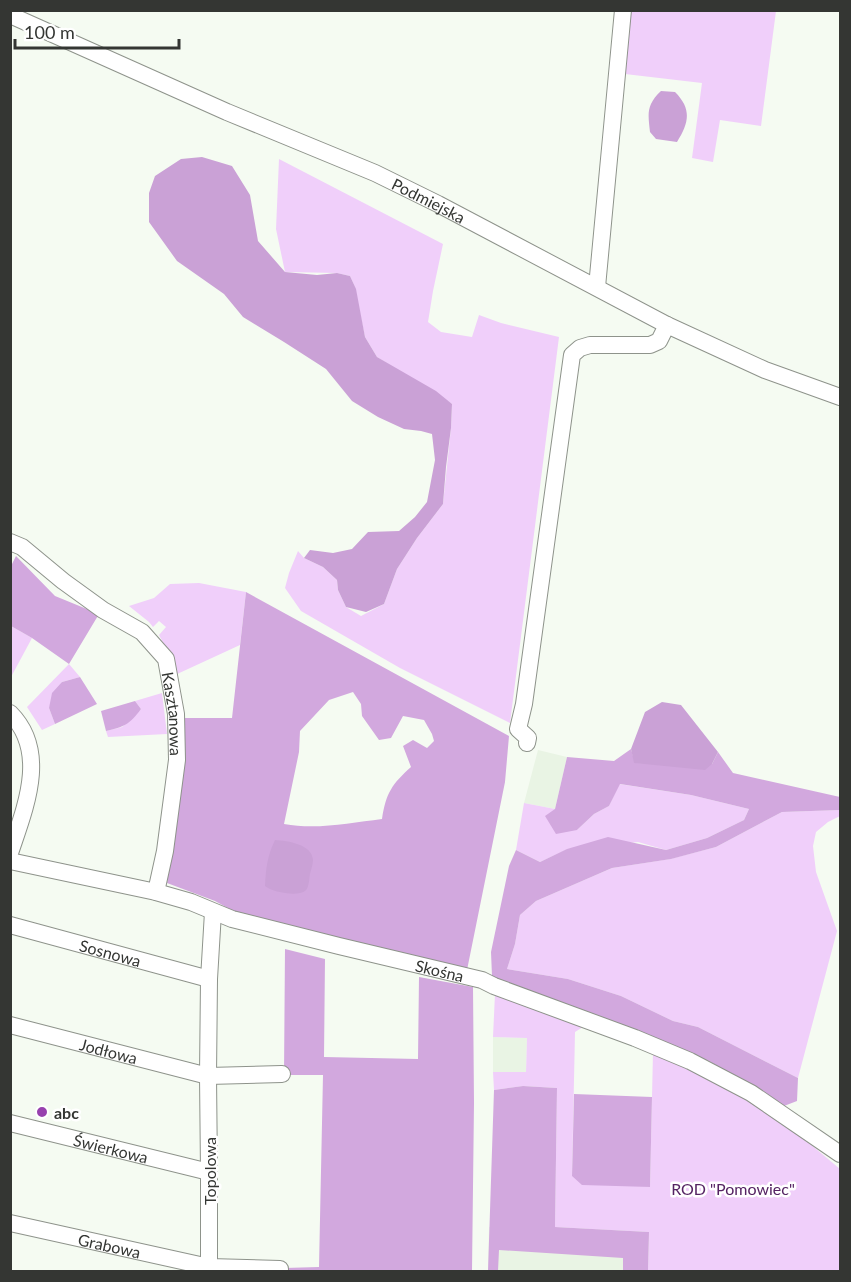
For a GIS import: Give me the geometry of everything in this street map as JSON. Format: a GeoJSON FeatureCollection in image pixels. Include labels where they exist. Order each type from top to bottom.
{"type":"FeatureCollection","features":[{"type":"Feature","properties":{"kind":"street"},"geometry":{"type":"LineString","coordinates":[[597,287],[623,10]]}},
{"type":"Feature","properties":{"kind":"street","name":"Podmiejska"},"geometry":{"type":"LineString","coordinates":[[10,15],[227,112],[375,173],[667,325],[765,370],[840,397]]}},
{"type":"Feature","properties":{"kind":"street"},"geometry":{"type":"LineString","coordinates":[[527,743],[528,738],[519,729],[572,355],[580,348],[590,345],[650,345],[659,341],[667,325]]}},
{"type":"Feature","properties":{"kind":"street","name":"Kasztanowa"},"geometry":{"type":"LineString","coordinates":[[10,542],[21,547],[103,610],[142,632],[166,659],[176,714],[177,760],[165,851],[156,892]]}},
{"type":"Feature","properties":{"kind":"street"},"geometry":{"type":"LineString","coordinates":[[10,713],[27,736],[32,763],[30,787],[10,853]]}},
{"type":"Feature","properties":{"kind":"street","name":"Skośna"},"geometry":{"type":"LineString","coordinates":[[10,861],[156,892],[191,902],[232,919],[482,980],[690,1061],[751,1093],[840,1154]]}},
{"type":"Feature","properties":{"kind":"street","name":"Topolowa"},"geometry":{"type":"LineString","coordinates":[[209,1269],[209,979],[213,912]]}},
{"type":"Feature","properties":{"kind":"street","name":"Sosnowa"},"geometry":{"type":"LineString","coordinates":[[10,925],[209,979]]}},
{"type":"Feature","properties":{"kind":"street","name":"Jodłowa"},"geometry":{"type":"LineString","coordinates":[[10,1025],[208,1076]]}},
{"type":"Feature","properties":{"kind":"street"},"geometry":{"type":"LineString","coordinates":[[208,1076],[282,1074]]}},
{"type":"Feature","properties":{"kind":"street","name":"Świerkowa"},"geometry":{"type":"LineString","coordinates":[[10,1123],[209,1172]]}},
{"type":"Feature","properties":{"kind":"street","name":"Grabowa"},"geometry":{"type":"LineString","coordinates":[[10,1223],[209,1269]]}},
{"type":"Feature","properties":{"kind":"street"},"geometry":{"type":"LineString","coordinates":[[209,1269],[280,1269]]}},
{"type":"Feature","properties":{"kind":"shaded area"},"geometry":{"type":"Polygon","coordinates":[[[661,91],[675,92],[686,110],[686,122],[677,142],[656,139],[650,132],[650,105],[661,91]]]}},
{"type":"Feature","properties":{"kind":"shaded area"},"geometry":{"type":"Polygon","coordinates":[[[202,157],[232,166],[250,195],[258,241],[285,272],[317,275],[337,273],[350,276],[356,289],[365,337],[377,357],[436,391],[452,404],[443,504],[397,569],[384,604],[366,612],[346,607],[338,590],[337,580],[323,567],[304,558],[310,550],[333,553],[352,549],[368,532],[399,531],[415,517],[427,502],[435,460],[432,434],[404,429],[352,401],[326,369],[243,317],[224,294],[177,261],[149,222],[149,193],[155,176],[181,159],[202,157]]]}},
{"type":"Feature","properties":{"kind":"shaded area"},"geometry":{"type":"Polygon","coordinates":[[[16,556],[55,596],[99,614],[69,664],[11,626],[11,566],[16,556]]]}},
{"type":"Feature","properties":{"kind":"shaded area"},"geometry":{"type":"Polygon","coordinates":[[[246,592],[509,736],[505,782],[467,970],[248,919],[215,901],[167,883],[180,795],[182,718],[232,718],[246,592]],[[353,692],[329,700],[300,731],[299,752],[284,824],[321,826],[382,819],[391,790],[411,767],[403,746],[413,740],[427,748],[434,741],[424,720],[403,716],[391,738],[379,740],[362,716],[361,704],[353,692]]]}},
{"type":"Feature","properties":{"kind":"shaded area"},"geometry":{"type":"Polygon","coordinates":[[[80,677],[97,704],[55,724],[49,708],[52,693],[62,682],[80,677]]]}},
{"type":"Feature","properties":{"kind":"shaded area"},"geometry":{"type":"Polygon","coordinates":[[[135,701],[141,709],[133,718],[122,726],[106,731],[101,711],[135,701]]]}},
{"type":"Feature","properties":{"kind":"shaded area"},"geometry":{"type":"Polygon","coordinates":[[[662,702],[681,705],[718,752],[712,764],[705,770],[634,763],[631,749],[645,712],[662,702]]]}},
{"type":"Feature","properties":{"kind":"shaded area"},"geometry":{"type":"Polygon","coordinates":[[[631,749],[635,763],[712,764],[718,752],[733,773],[840,797],[840,810],[782,812],[716,847],[671,859],[612,868],[536,901],[520,915],[515,944],[507,969],[568,979],[621,996],[673,1021],[698,1027],[798,1078],[797,1101],[784,1106],[709,1061],[507,984],[492,976],[491,952],[509,866],[516,850],[540,862],[567,849],[608,837],[666,850],[707,838],[744,820],[749,809],[691,795],[620,784],[609,806],[594,814],[577,830],[556,834],[545,816],[555,809],[567,757],[614,761],[631,749]]]}},
{"type":"Feature","properties":{"kind":"shaded area"},"geometry":{"type":"Polygon","coordinates":[[[538,750],[567,757],[555,809],[524,803],[538,750]]]}},
{"type":"Feature","properties":{"kind":"shaded area"},"geometry":{"type":"Polygon","coordinates":[[[275,840],[299,844],[312,855],[313,863],[305,891],[296,894],[285,893],[265,886],[267,863],[275,840]]]}},
{"type":"Feature","properties":{"kind":"shaded area"},"geometry":{"type":"Polygon","coordinates":[[[285,949],[325,959],[324,1057],[418,1059],[419,977],[473,987],[472,1271],[284,1272],[284,1268],[319,1267],[323,1075],[284,1075],[285,949]]]}},
{"type":"Feature","properties":{"kind":"shaded area"},"geometry":{"type":"Polygon","coordinates":[[[493,1037],[527,1038],[526,1073],[493,1072],[493,1037]]]}},
{"type":"Feature","properties":{"kind":"shaded area"},"geometry":{"type":"Polygon","coordinates":[[[523,1086],[557,1088],[555,1227],[649,1232],[648,1271],[623,1271],[623,1258],[499,1250],[498,1271],[488,1271],[494,1090],[523,1086]]]}},
{"type":"Feature","properties":{"kind":"shaded area"},"geometry":{"type":"Polygon","coordinates":[[[574,1094],[652,1097],[650,1187],[582,1185],[572,1176],[574,1094]]]}},
{"type":"Feature","properties":{"kind":"shaded area"},"geometry":{"type":"Polygon","coordinates":[[[489,1227],[649,1232],[648,1271],[488,1272],[489,1227]]]}},
{"type":"Feature","properties":{"kind":"green space"},"geometry":{"type":"Polygon","coordinates":[[[630,11],[776,11],[761,126],[720,120],[713,162],[692,158],[702,83],[625,74],[630,11]]]}},
{"type":"Feature","properties":{"kind":"green space"},"geometry":{"type":"Polygon","coordinates":[[[279,159],[443,244],[428,322],[441,332],[472,337],[479,315],[501,323],[559,337],[510,723],[400,668],[301,611],[285,588],[298,551],[304,558],[323,567],[337,580],[338,590],[346,607],[361,616],[384,604],[397,569],[443,504],[452,404],[377,357],[365,337],[350,276],[337,273],[285,272],[276,229],[279,159]]]}},
{"type":"Feature","properties":{"kind":"green space"},"geometry":{"type":"Polygon","coordinates":[[[199,583],[246,592],[240,645],[175,675],[172,660],[159,635],[166,627],[159,621],[153,627],[129,606],[154,598],[170,584],[199,583]]]}},
{"type":"Feature","properties":{"kind":"green space"},"geometry":{"type":"Polygon","coordinates":[[[11,626],[32,638],[11,677],[11,626]]]}},
{"type":"Feature","properties":{"kind":"green space"},"geometry":{"type":"Polygon","coordinates":[[[69,664],[80,677],[62,682],[49,708],[55,724],[42,730],[27,707],[69,664]]]}},
{"type":"Feature","properties":{"kind":"green space"},"geometry":{"type":"Polygon","coordinates":[[[162,693],[167,734],[108,737],[106,731],[122,727],[141,709],[135,701],[162,693]]]}},
{"type":"Feature","properties":{"kind":"green space"},"geometry":{"type":"Polygon","coordinates":[[[619,784],[691,795],[749,809],[744,820],[707,838],[666,850],[638,842],[568,849],[540,862],[516,850],[524,803],[555,809],[577,830],[594,814],[609,806],[619,784]]]}},
{"type":"Feature","properties":{"kind":"green space"},"geometry":{"type":"Polygon","coordinates":[[[840,810],[840,816],[816,832],[813,846],[816,872],[837,931],[798,1078],[698,1027],[673,1021],[621,996],[568,979],[507,969],[515,944],[520,915],[536,901],[612,868],[670,859],[716,847],[782,812],[840,810]]]}},
{"type":"Feature","properties":{"kind":"green space","name":"ROD \"Pomowiec\""},"geometry":{"type":"Polygon","coordinates":[[[495,994],[583,1027],[575,1032],[572,1176],[650,1187],[653,1052],[724,1087],[785,1123],[840,1169],[840,1271],[648,1271],[649,1232],[555,1227],[557,1088],[523,1086],[494,1090],[493,1072],[526,1072],[527,1038],[493,1037],[495,994]]]}},
{"type":"Feature","properties":{"kind":"place","name":"abc"},"geometry":{"type":"Point","coordinates":[42,1112]}}]}
